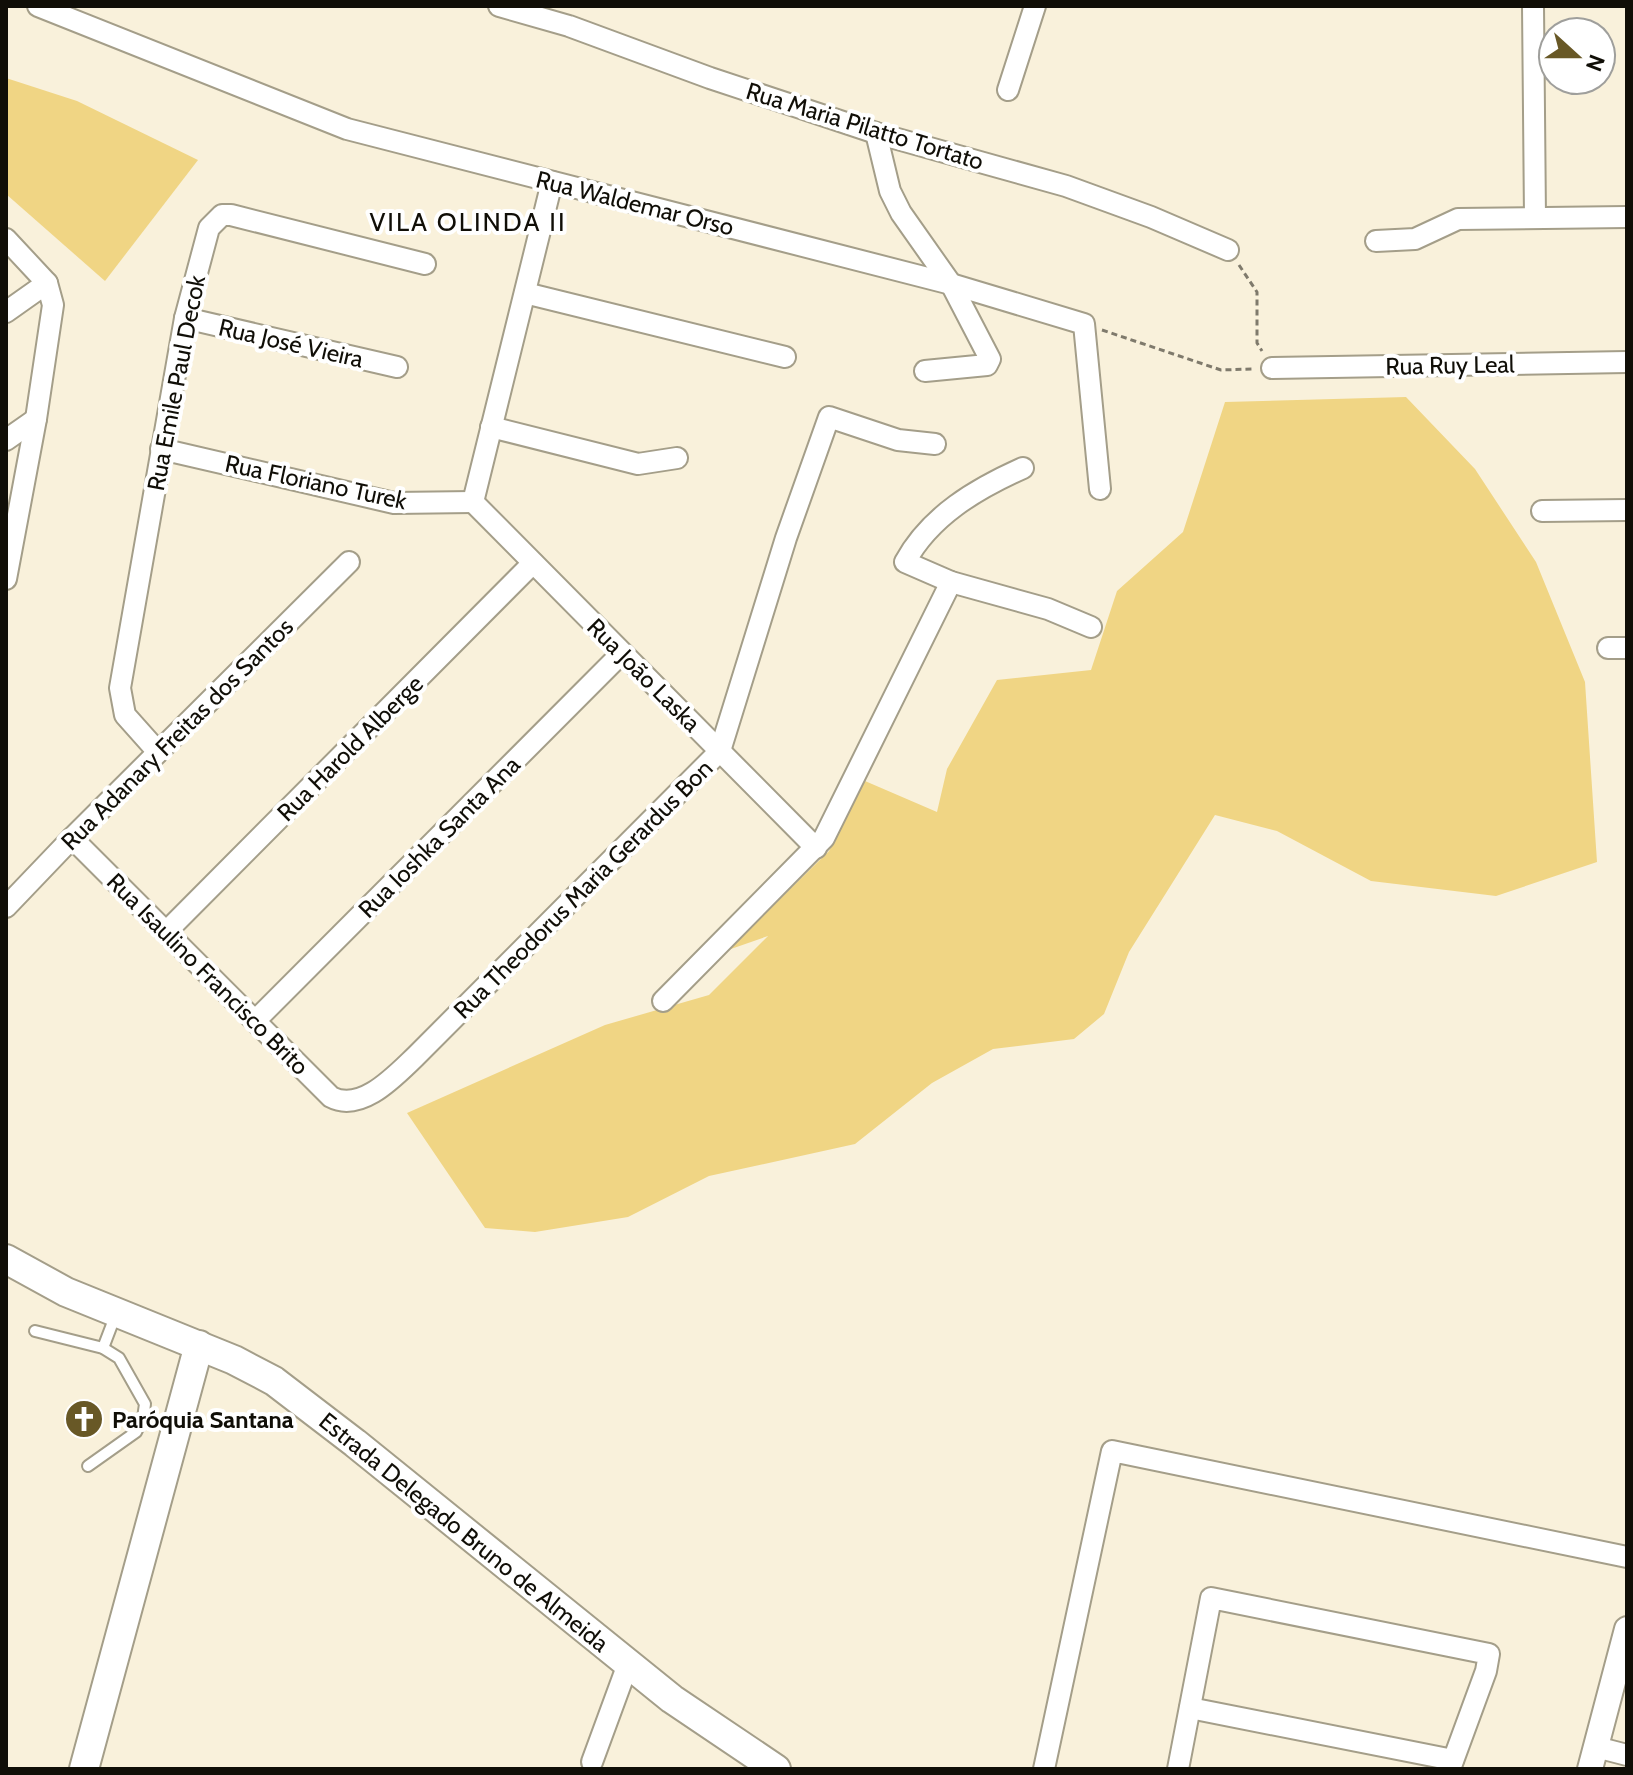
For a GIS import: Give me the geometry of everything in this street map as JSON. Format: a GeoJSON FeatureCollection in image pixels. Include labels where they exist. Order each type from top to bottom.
{"type":"FeatureCollection","features":[{"type":"Feature","properties":{"kind":"main road","name":"Estrada Delegado Bruno de Almeida"},"geometry":{"type":"LineString","coordinates":[[6,1259],[47,1283],[253,1369],[293,1395],[672,1699],[776,1769]]}},
{"type":"Feature","properties":{"kind":"main road"},"geometry":{"type":"LineString","coordinates":[[84,1769],[199,1345]]}},
{"type":"Feature","properties":{"kind":"street","name":"Rua Waldemar Orso"},"geometry":{"type":"LineString","coordinates":[[38,6],[347,129],[951,284],[1084,324]]}},
{"type":"Feature","properties":{"kind":"street","name":"Rua Maria Pilatto Tortato"},"geometry":{"type":"LineString","coordinates":[[499,6],[569,26],[736,87],[876,133],[1078,190],[1228,250]]}},
{"type":"Feature","properties":{"kind":"street"},"geometry":{"type":"LineString","coordinates":[[1008,90],[1035,6]]}},
{"type":"Feature","properties":{"kind":"street"},"geometry":{"type":"LineString","coordinates":[[1533,6],[1535,218]]}},
{"type":"Feature","properties":{"kind":"street"},"geometry":{"type":"LineString","coordinates":[[876,133],[890,191],[901,213],[951,284],[990,362],[987,365],[925,371]]}},
{"type":"Feature","properties":{"kind":"street"},"geometry":{"type":"LineString","coordinates":[[473,502],[552,182]]}},
{"type":"Feature","properties":{"kind":"street","name":"Rua Emile Paul Decok"},"geometry":{"type":"LineString","coordinates":[[158,752],[125,715],[120,688],[185,318],[209,228],[222,215],[231,215],[425,264]]}},
{"type":"Feature","properties":{"kind":"street"},"geometry":{"type":"LineString","coordinates":[[1376,241],[1415,239],[1458,219],[1627,217]]}},
{"type":"Feature","properties":{"kind":"street"},"geometry":{"type":"LineString","coordinates":[[6,239],[47,283],[53,305],[36,419],[6,579]]}},
{"type":"Feature","properties":{"kind":"street"},"geometry":{"type":"LineString","coordinates":[[6,312],[47,283]]}},
{"type":"Feature","properties":{"kind":"street"},"geometry":{"type":"LineString","coordinates":[[525,293],[785,357]]}},
{"type":"Feature","properties":{"kind":"street","name":"Rua José Vieira"},"geometry":{"type":"LineString","coordinates":[[185,318],[397,367]]}},
{"type":"Feature","properties":{"kind":"street"},"geometry":{"type":"LineString","coordinates":[[1084,324],[1100,489]]}},
{"type":"Feature","properties":{"kind":"street","name":"Rua Ruy Leal"},"geometry":{"type":"LineString","coordinates":[[1272,368],[1627,362]]}},
{"type":"Feature","properties":{"kind":"street","name":"Rua Theodorus Maria Gerardus Bon"},"geometry":{"type":"LineString","coordinates":[[348,1102],[372,1093],[415,1057],[720,751],[786,538],[829,417],[898,440],[935,444]]}},
{"type":"Feature","properties":{"kind":"street"},"geometry":{"type":"LineString","coordinates":[[6,440],[36,419]]}},
{"type":"Feature","properties":{"kind":"street"},"geometry":{"type":"LineString","coordinates":[[491,427],[638,464],[677,458]]}},
{"type":"Feature","properties":{"kind":"street","name":"Rua Floriano Turek"},"geometry":{"type":"LineString","coordinates":[[161,449],[394,503],[473,502]]}},
{"type":"Feature","properties":{"kind":"street"},"geometry":{"type":"LineString","coordinates":[[1023,468],[952,508],[933,524],[905,562],[951,582],[1048,609],[1091,627]]}},
{"type":"Feature","properties":{"kind":"street","name":"Rua João Laska"},"geometry":{"type":"LineString","coordinates":[[473,502],[816,848]]}},
{"type":"Feature","properties":{"kind":"street"},"geometry":{"type":"LineString","coordinates":[[1542,511],[1627,510]]}},
{"type":"Feature","properties":{"kind":"street","name":"Rua Adanary Freitas dos Santos"},"geometry":{"type":"LineString","coordinates":[[6,907],[349,562]]}},
{"type":"Feature","properties":{"kind":"street","name":"Rua Harold Alberge"},"geometry":{"type":"LineString","coordinates":[[166,932],[533,563]]}},
{"type":"Feature","properties":{"kind":"street"},"geometry":{"type":"LineString","coordinates":[[663,1001],[816,848],[829,830],[951,582]]}},
{"type":"Feature","properties":{"kind":"street","name":"Rua Ioshka Santa Ana"},"geometry":{"type":"LineString","coordinates":[[255,1021],[622,653]]}},
{"type":"Feature","properties":{"kind":"street","name":"Rua Isaulino Francisco Brito"},"geometry":{"type":"LineString","coordinates":[[72,838],[331,1097],[348,1102]]}},
{"type":"Feature","properties":{"kind":"street"},"geometry":{"type":"LineString","coordinates":[[1044,1769],[1112,1451],[1627,1557]]}},
{"type":"Feature","properties":{"kind":"street"},"geometry":{"type":"LineString","coordinates":[[1178,1769],[1211,1598],[1489,1654],[1486,1671],[1452,1764],[1190,1708]]}},
{"type":"Feature","properties":{"kind":"street"},"geometry":{"type":"LineString","coordinates":[[1627,1629],[1593,1758],[1627,1755]]}},
{"type":"Feature","properties":{"kind":"street"},"geometry":{"type":"LineString","coordinates":[[592,1762],[628,1664]]}},
{"type":"Feature","properties":{"kind":"lane"},"geometry":{"type":"LineString","coordinates":[[103,1348],[117,1312]]}},
{"type":"Feature","properties":{"kind":"lane"},"geometry":{"type":"LineString","coordinates":[[35,1331],[103,1348],[119,1358],[145,1404],[136,1432],[88,1466]]}},
{"type":"Feature","properties":{"kind":"path"},"geometry":{"type":"LineString","coordinates":[[1228,250],[1257,292],[1257,343]]}},
{"type":"Feature","properties":{"kind":"path"},"geometry":{"type":"LineString","coordinates":[[1084,324],[1221,370],[1272,368]]}},
{"type":"Feature","properties":{"kind":"shaded area"},"geometry":{"type":"Polygon","coordinates":[[[6,78],[77,101],[198,160],[105,281],[6,194],[6,78]]]}},
{"type":"Feature","properties":{"kind":"shaded area"},"geometry":{"type":"Polygon","coordinates":[[[1406,397],[1475,469],[1536,562],[1585,682],[1597,862],[1496,896],[1371,881],[1277,831],[1215,815],[1129,952],[1104,1014],[1074,1039],[993,1049],[932,1083],[855,1144],[709,1176],[628,1217],[535,1232],[485,1228],[407,1113],[605,1025],[709,995],[768,936],[728,950],[829,851],[865,781],[937,812],[947,769],[997,680],[1091,670],[1117,591],[1183,532],[1225,402],[1406,397]]]}},
{"type":"Feature","properties":{"kind":"place","name":"Paróquia Santana"},"geometry":{"type":"Point","coordinates":[84,1419]}},
{"type":"Feature","properties":{"kind":"district","name":"VILA OLINDA II"},"geometry":{"type":"Point","coordinates":[468,222]}}]}
